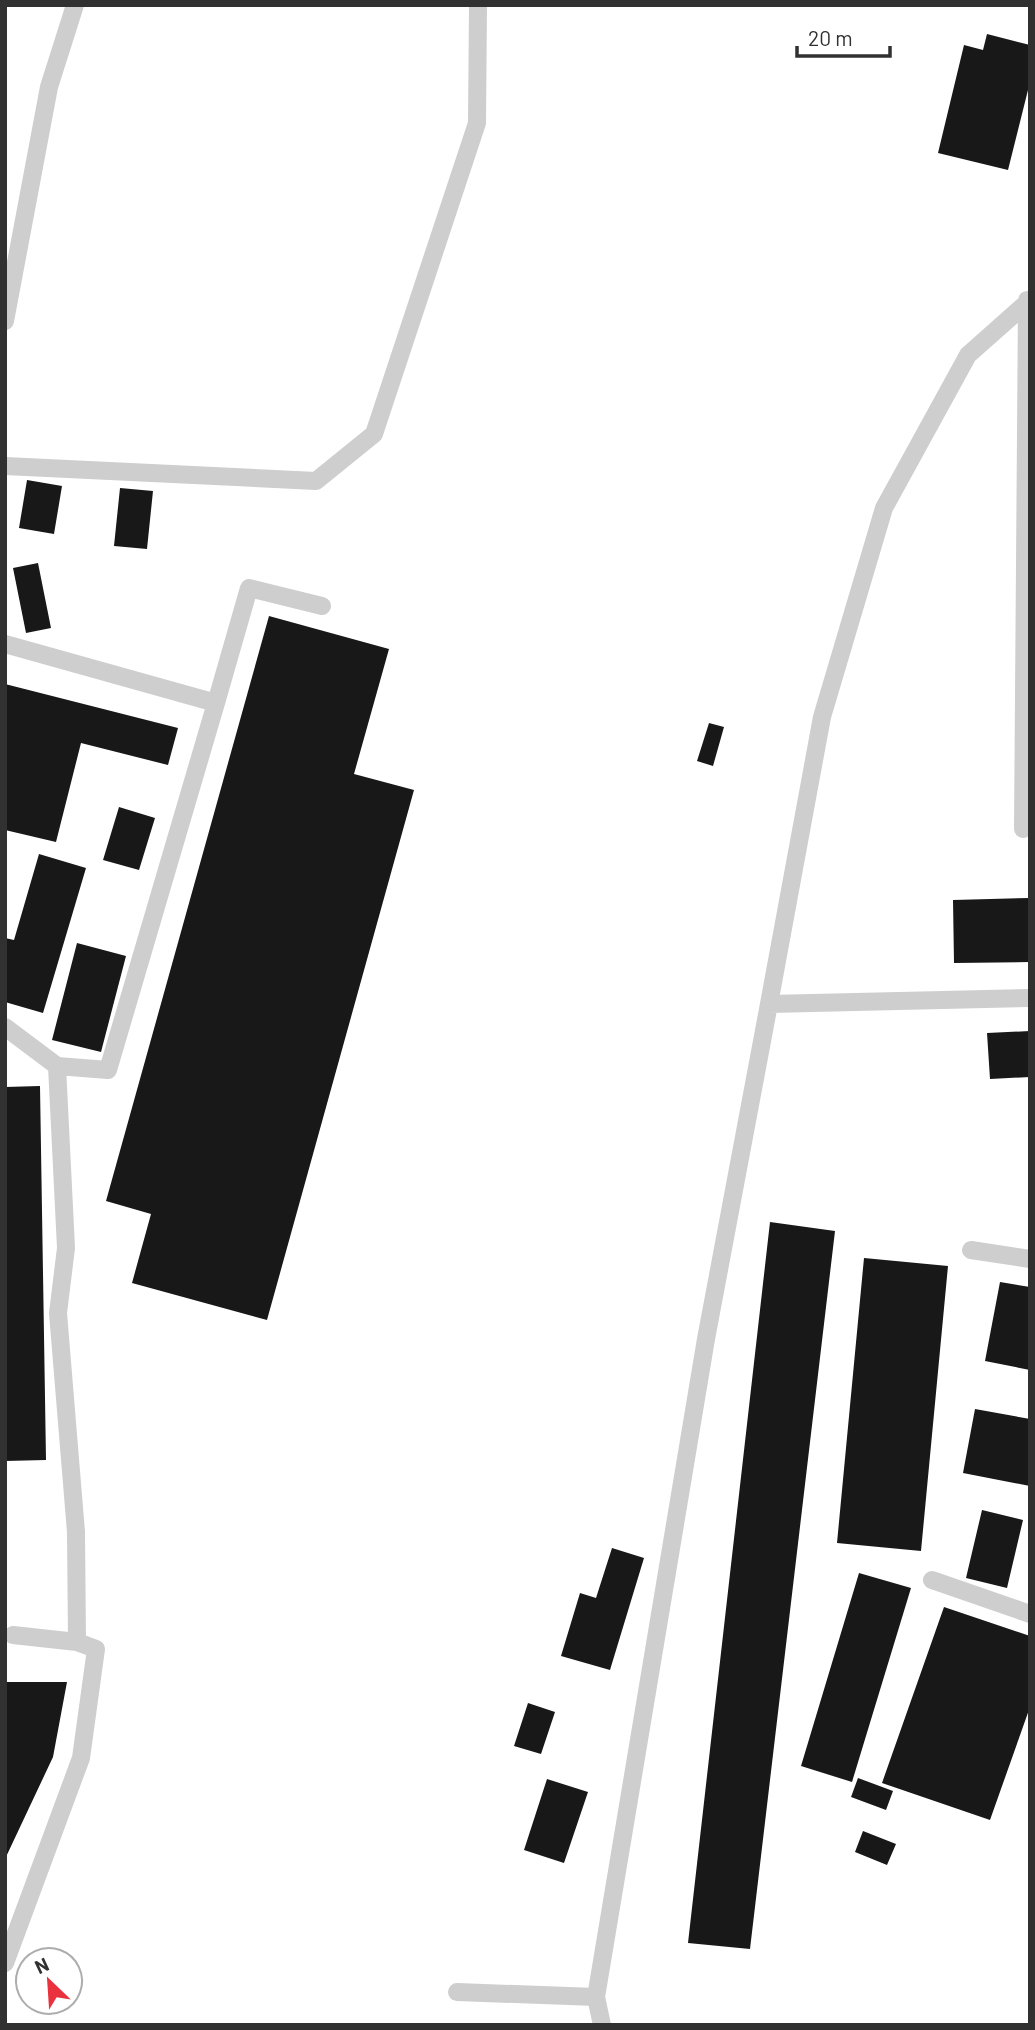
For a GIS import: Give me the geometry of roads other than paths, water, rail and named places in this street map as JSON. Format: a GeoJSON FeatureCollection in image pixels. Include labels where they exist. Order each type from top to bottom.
{"type":"FeatureCollection","features":[{"type":"Feature","properties":{"kind":"lane"},"geometry":{"type":"LineString","coordinates":[[5,321],[49,87],[75,5]]}},
{"type":"Feature","properties":{"kind":"lane"},"geometry":{"type":"LineString","coordinates":[[5,466],[316,481],[374,434],[477,123],[478,5]]}},
{"type":"Feature","properties":{"kind":"lane"},"geometry":{"type":"LineString","coordinates":[[1023,829],[1029,300]]}},
{"type":"Feature","properties":{"kind":"lane"},"geometry":{"type":"LineString","coordinates":[[602,2025],[596,1997],[705,1339],[822,717],[884,508],[968,355],[1029,300]]}},
{"type":"Feature","properties":{"kind":"lane"},"geometry":{"type":"LineString","coordinates":[[5,1027],[57,1066],[108,1070],[248,588],[322,606]]}},
{"type":"Feature","properties":{"kind":"lane"},"geometry":{"type":"LineString","coordinates":[[5,645],[216,703]]}},
{"type":"Feature","properties":{"kind":"lane"},"geometry":{"type":"LineString","coordinates":[[769,1004],[1030,998]]}},
{"type":"Feature","properties":{"kind":"lane"},"geometry":{"type":"LineString","coordinates":[[57,1066],[66,1248],[58,1313],[76,1532],[77,1642]]}},
{"type":"Feature","properties":{"kind":"lane"},"geometry":{"type":"LineString","coordinates":[[971,1250],[1030,1259]]}},
{"type":"Feature","properties":{"kind":"lane"},"geometry":{"type":"LineString","coordinates":[[932,1580],[1030,1614]]}},
{"type":"Feature","properties":{"kind":"lane"},"geometry":{"type":"LineString","coordinates":[[5,1963],[81,1758],[96,1649],[77,1642],[13,1634]]}},
{"type":"Feature","properties":{"kind":"lane"},"geometry":{"type":"LineString","coordinates":[[457,1992],[596,1997]]}}]}
